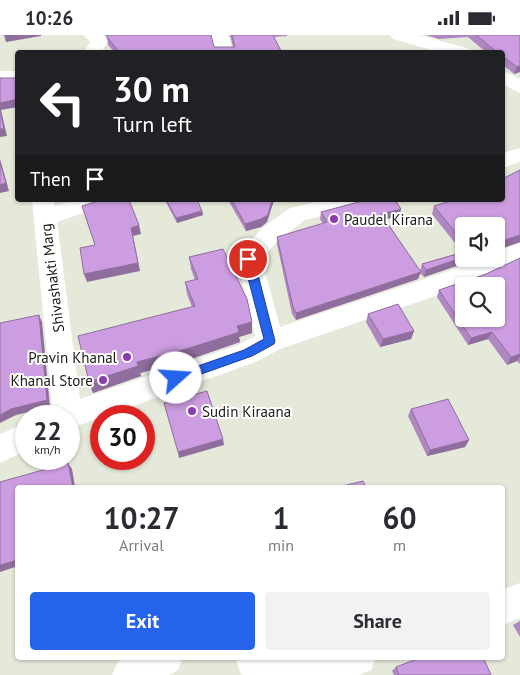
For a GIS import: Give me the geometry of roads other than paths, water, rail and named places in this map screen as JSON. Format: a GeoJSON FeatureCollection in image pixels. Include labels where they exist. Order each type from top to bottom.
{"type":"FeatureCollection","features":[{"type":"Feature","properties":{"kind":"street"},"geometry":{"type":"LineString","coordinates":[[93,35],[98,41],[94,50]]}},
{"type":"Feature","properties":{"kind":"street"},"geometry":{"type":"LineString","coordinates":[[219,35],[224,50]]}},
{"type":"Feature","properties":{"kind":"street"},"geometry":{"type":"LineString","coordinates":[[399,35],[453,50]]}},
{"type":"Feature","properties":{"kind":"street"},"geometry":{"type":"LineString","coordinates":[[0,77],[15,77]]}},
{"type":"Feature","properties":{"kind":"street"},"geometry":{"type":"LineString","coordinates":[[505,78],[520,87]]}},
{"type":"Feature","properties":{"kind":"street"},"geometry":{"type":"LineString","coordinates":[[505,160],[520,155]]}},
{"type":"Feature","properties":{"kind":"street"},"geometry":{"type":"LineString","coordinates":[[44,209],[87,202]]}},
{"type":"Feature","properties":{"kind":"street"},"geometry":{"type":"LineString","coordinates":[[270,341],[248,259],[269,235],[298,214],[349,202]]}},
{"type":"Feature","properties":{"kind":"street","name":"Shivashakti Marg"},"geometry":{"type":"LineString","coordinates":[[44,209],[67,405]]}},
{"type":"Feature","properties":{"kind":"street"},"geometry":{"type":"LineString","coordinates":[[80,412],[248,353],[270,341],[473,273],[520,252]]}},
{"type":"Feature","properties":{"kind":"street"},"geometry":{"type":"LineString","coordinates":[[0,449],[15,442]]}},
{"type":"Feature","properties":{"kind":"street"},"geometry":{"type":"LineString","coordinates":[[505,606],[520,600]]}},
{"type":"Feature","properties":{"kind":"street"},"geometry":{"type":"LineString","coordinates":[[131,675],[158,660]]}},
{"type":"Feature","properties":{"kind":"street"},"geometry":{"type":"LineString","coordinates":[[249,664],[300,669],[344,660]]}},
{"type":"Feature","properties":{"kind":"place","name":"Paudel Kirana"},"geometry":{"type":"Point","coordinates":[334,219]}},
{"type":"Feature","properties":{"kind":"place","name":"Pravin Khanal"},"geometry":{"type":"Point","coordinates":[127,357]}},
{"type":"Feature","properties":{"kind":"place","name":"Khanal Store"},"geometry":{"type":"Point","coordinates":[103,380]}},
{"type":"Feature","properties":{"kind":"place","name":"Sudin Kiraana"},"geometry":{"type":"Point","coordinates":[192,411]}}]}
